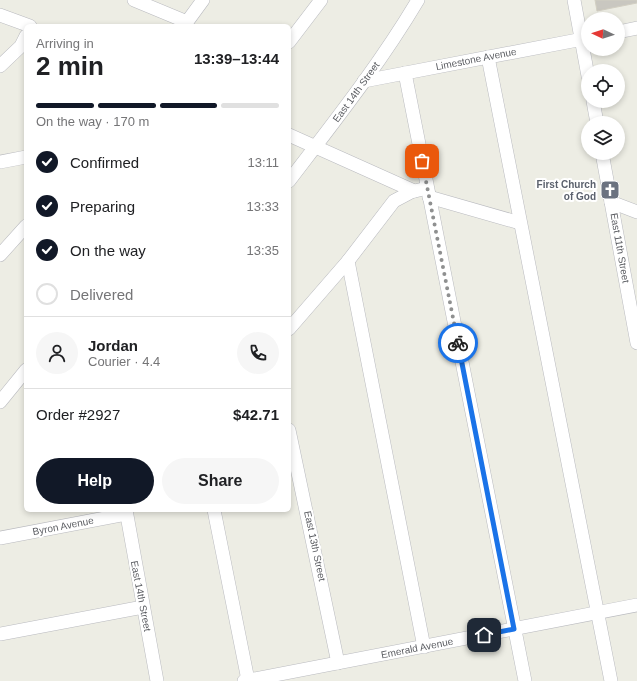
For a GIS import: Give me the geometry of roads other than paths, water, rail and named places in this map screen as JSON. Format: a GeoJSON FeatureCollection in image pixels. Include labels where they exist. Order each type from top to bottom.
{"type":"FeatureCollection","features":[{"type":"Feature","properties":{"kind":"street"},"geometry":{"type":"LineString","coordinates":[[134,0],[186,24],[203,0]]}},
{"type":"Feature","properties":{"kind":"street"},"geometry":{"type":"LineString","coordinates":[[291,39],[321,0]]}},
{"type":"Feature","properties":{"kind":"street","name":"East 14th Street"},"geometry":{"type":"LineString","coordinates":[[291,178],[399,32],[418,0]]}},
{"type":"Feature","properties":{"kind":"street"},"geometry":{"type":"LineString","coordinates":[[574,0],[581,24]]}},
{"type":"Feature","properties":{"kind":"street"},"geometry":{"type":"LineString","coordinates":[[0,15],[25,24]]}},
{"type":"Feature","properties":{"kind":"street"},"geometry":{"type":"LineString","coordinates":[[625,31],[637,28]]}},
{"type":"Feature","properties":{"kind":"street","name":"Limestone Avenue"},"geometry":{"type":"LineString","coordinates":[[364,81],[581,39]]}},
{"type":"Feature","properties":{"kind":"street"},"geometry":{"type":"LineString","coordinates":[[0,66],[21,46],[24,40]]}},
{"type":"Feature","properties":{"kind":"street"},"geometry":{"type":"LineString","coordinates":[[488,57],[611,681]]}},
{"type":"Feature","properties":{"kind":"street"},"geometry":{"type":"LineString","coordinates":[[405,73],[524,681]]}},
{"type":"Feature","properties":{"kind":"street"},"geometry":{"type":"LineString","coordinates":[[291,136],[414,191],[428,192],[520,223]]}},
{"type":"Feature","properties":{"kind":"street"},"geometry":{"type":"LineString","coordinates":[[0,162],[24,158]]}},
{"type":"Feature","properties":{"kind":"street","name":"East 11th Street"},"geometry":{"type":"LineString","coordinates":[[603,160],[637,344]]}},
{"type":"Feature","properties":{"kind":"street"},"geometry":{"type":"LineString","coordinates":[[291,327],[348,261],[394,201],[414,191]]}},
{"type":"Feature","properties":{"kind":"street"},"geometry":{"type":"LineString","coordinates":[[611,202],[637,212]]}},
{"type":"Feature","properties":{"kind":"street"},"geometry":{"type":"LineString","coordinates":[[0,256],[24,228]]}},
{"type":"Feature","properties":{"kind":"street"},"geometry":{"type":"LineString","coordinates":[[348,261],[424,647]]}},
{"type":"Feature","properties":{"kind":"street"},"geometry":{"type":"LineString","coordinates":[[0,402],[24,372]]}},
{"type":"Feature","properties":{"kind":"street","name":"East 13th Street"},"geometry":{"type":"LineString","coordinates":[[291,440],[338,663]]}},
{"type":"Feature","properties":{"kind":"street","name":"East 14th Street"},"geometry":{"type":"LineString","coordinates":[[126,512],[158,681]]}},
{"type":"Feature","properties":{"kind":"street","name":"Byron Avenue"},"geometry":{"type":"LineString","coordinates":[[0,538],[126,512]]}},
{"type":"Feature","properties":{"kind":"street"},"geometry":{"type":"LineString","coordinates":[[214,512],[246,681]]}},
{"type":"Feature","properties":{"kind":"street","name":"Emerald Avenue"},"geometry":{"type":"LineString","coordinates":[[246,681],[637,605]]}},
{"type":"Feature","properties":{"kind":"street"},"geometry":{"type":"LineString","coordinates":[[0,634],[143,607]]}},
{"type":"Feature","properties":{"kind":"place","name":"First Church of God"},"geometry":{"type":"Point","coordinates":[610,190]}}]}
